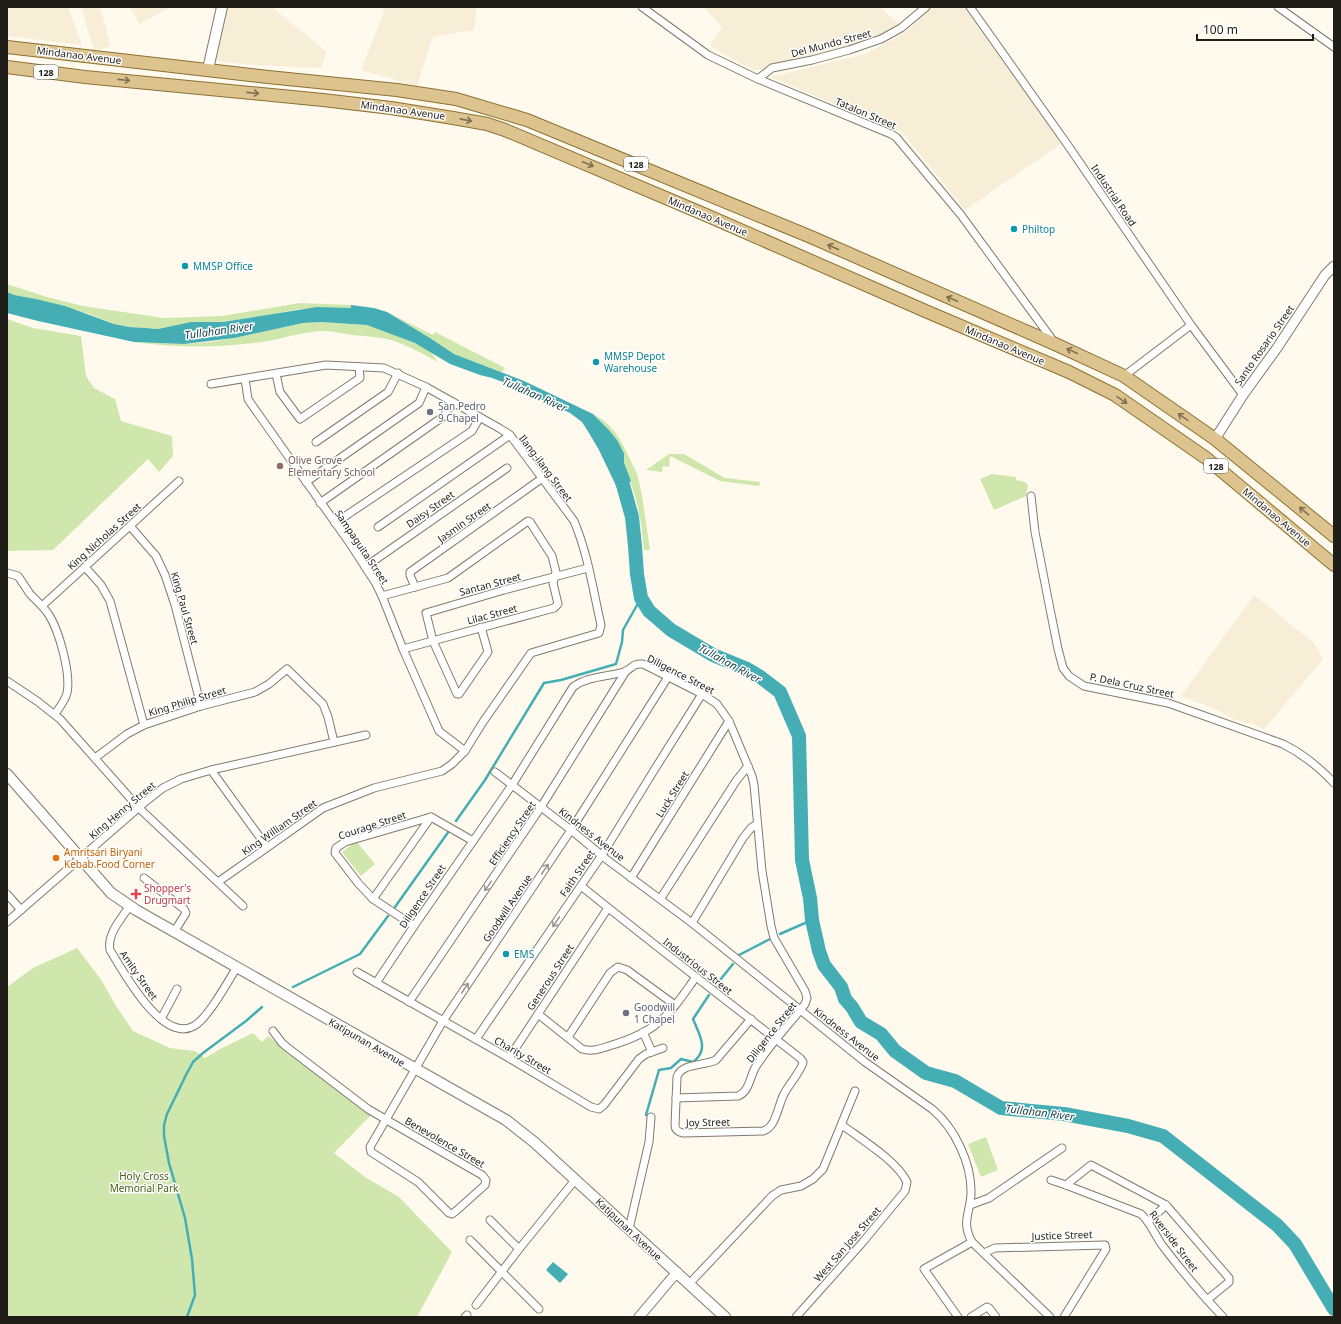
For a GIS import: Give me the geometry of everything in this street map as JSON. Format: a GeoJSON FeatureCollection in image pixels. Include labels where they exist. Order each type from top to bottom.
{"type":"FeatureCollection","features":[{"type":"Feature","properties":{"kind":"main road"},"geometry":{"type":"LineString","coordinates":[[208,69],[222,7]]}},
{"type":"Feature","properties":{"kind":"main road","name":"Mindanao Avenue"},"geometry":{"type":"LineString","coordinates":[[7,47],[268,77],[397,90],[456,99],[527,120],[811,237],[1055,344],[1124,376],[1215,439],[1334,536]]}},
{"type":"Feature","properties":{"kind":"main road"},"geometry":{"type":"LineString","coordinates":[[85,76],[88,56]]}},
{"type":"Feature","properties":{"kind":"main road","name":"Mindanao Avenue"},"geometry":{"type":"LineString","coordinates":[[7,67],[391,108],[487,124],[505,130],[648,190],[1069,372],[1114,395],[1206,458],[1334,565]]}},
{"type":"Feature","properties":{"kind":"main road"},"geometry":{"type":"LineString","coordinates":[[323,100],[326,82]]}},
{"type":"Feature","properties":{"kind":"main road","name":"Katipunan Avenue"},"geometry":{"type":"LineString","coordinates":[[7,774],[111,893],[129,907],[506,1120],[534,1142],[726,1317]]}},
{"type":"Feature","properties":{"kind":"street","name":"Tatalon Street"},"geometry":{"type":"LineString","coordinates":[[642,7],[704,53],[758,79],[896,137],[961,215],[1055,344]]}},
{"type":"Feature","properties":{"kind":"street","name":"Del Mundo Street"},"geometry":{"type":"LineString","coordinates":[[758,79],[772,68],[812,60],[849,50],[881,39],[905,25],[926,7]]}},
{"type":"Feature","properties":{"kind":"street","name":"Industrial Road"},"geometry":{"type":"LineString","coordinates":[[970,7],[1067,144],[1191,325],[1243,395]]}},
{"type":"Feature","properties":{"kind":"street"},"geometry":{"type":"LineString","coordinates":[[1278,7],[1334,47]]}},
{"type":"Feature","properties":{"kind":"street","name":"Santo Rosario Street"},"geometry":{"type":"LineString","coordinates":[[1215,439],[1243,395],[1277,348],[1325,275],[1334,266]]}},
{"type":"Feature","properties":{"kind":"street"},"geometry":{"type":"LineString","coordinates":[[1124,376],[1191,325]]}},
{"type":"Feature","properties":{"kind":"street","name":"Ilang-ilang Street"},"geometry":{"type":"LineString","coordinates":[[211,384],[326,365],[384,368],[398,373],[426,387],[510,435],[541,479],[574,521],[580,536],[601,625],[599,633],[531,653],[464,751]]}},
{"type":"Feature","properties":{"kind":"street"},"geometry":{"type":"LineString","coordinates":[[276,374],[280,392],[300,419],[360,378],[359,367]]}},
{"type":"Feature","properties":{"kind":"street"},"geometry":{"type":"LineString","coordinates":[[316,442],[388,392],[398,373]]}},
{"type":"Feature","properties":{"kind":"street","name":"Sampaguita Street"},"geometry":{"type":"LineString","coordinates":[[244,379],[248,399],[365,567],[382,596],[403,649],[439,731],[464,751]]}},
{"type":"Feature","properties":{"kind":"street"},"geometry":{"type":"LineString","coordinates":[[306,482],[419,403],[426,387]]}},
{"type":"Feature","properties":{"kind":"street"},"geometry":{"type":"LineString","coordinates":[[320,503],[444,416],[453,402]]}},
{"type":"Feature","properties":{"kind":"street"},"geometry":{"type":"LineString","coordinates":[[335,523],[472,431],[480,417]]}},
{"type":"Feature","properties":{"kind":"street"},"geometry":{"type":"LineString","coordinates":[[378,527],[510,435]]}},
{"type":"Feature","properties":{"kind":"street","name":"Daisy Street"},"geometry":{"type":"LineString","coordinates":[[365,567],[507,468]]}},
{"type":"Feature","properties":{"kind":"street","name":"Jasmin Street"},"geometry":{"type":"LineString","coordinates":[[415,587],[410,572],[541,479]]}},
{"type":"Feature","properties":{"kind":"street","name":"King Nicholas Street"},"geometry":{"type":"LineString","coordinates":[[42,606],[179,481]]}},
{"type":"Feature","properties":{"kind":"street","name":"P. Dela Cruz Street"},"geometry":{"type":"LineString","coordinates":[[1031,496],[1035,532],[1049,604],[1060,656],[1064,668],[1069,676],[1084,686],[1168,703],[1283,744],[1311,761],[1334,783]]}},
{"type":"Feature","properties":{"kind":"street"},"geometry":{"type":"LineString","coordinates":[[382,596],[448,578],[528,521],[552,556],[556,572],[554,578]]}},
{"type":"Feature","properties":{"kind":"street","name":"King Paul Street"},"geometry":{"type":"LineString","coordinates":[[130,526],[156,556],[165,575],[175,605],[200,706]]}},
{"type":"Feature","properties":{"kind":"street"},"geometry":{"type":"LineString","coordinates":[[85,566],[101,585],[110,601],[144,724]]}},
{"type":"Feature","properties":{"kind":"street","name":"Santan Street"},"geometry":{"type":"LineString","coordinates":[[433,641],[426,615],[428,612],[588,568]]}},
{"type":"Feature","properties":{"kind":"street"},"geometry":{"type":"LineString","coordinates":[[7,573],[18,576],[29,593],[42,606],[53,622],[57,631],[67,670],[68,682],[67,694],[55,714]]}},
{"type":"Feature","properties":{"kind":"street","name":"Lilac Street"},"geometry":{"type":"LineString","coordinates":[[403,649],[554,608],[558,604],[553,583],[554,578]]}},
{"type":"Feature","properties":{"kind":"street"},"geometry":{"type":"LineString","coordinates":[[433,641],[455,691],[459,694],[488,652],[481,627]]}},
{"type":"Feature","properties":{"kind":"street","name":"Diligence Street"},"geometry":{"type":"LineString","coordinates":[[376,983],[512,785],[573,686],[593,677],[626,671],[631,666],[643,664],[702,694],[718,704],[729,721],[752,776],[754,785],[762,871],[774,938],[806,993],[806,1002],[755,1069],[745,1091],[742,1094],[738,1096],[676,1098]]}},
{"type":"Feature","properties":{"kind":"street","name":"King Philip Street"},"geometry":{"type":"LineString","coordinates":[[95,758],[127,734],[144,724],[200,706],[255,692],[269,684],[287,669],[323,704],[334,742]]}},
{"type":"Feature","properties":{"kind":"street","name":"Efficiency Street"},"geometry":{"type":"LineString","coordinates":[[409,1002],[541,807],[626,671]]}},
{"type":"Feature","properties":{"kind":"street","name":"Goodwill Avenue"},"geometry":{"type":"LineString","coordinates":[[371,1152],[370,1147],[385,1119],[443,1021],[571,830],[668,677]]}},
{"type":"Feature","properties":{"kind":"street"},"geometry":{"type":"LineString","coordinates":[[7,682],[55,714],[139,808],[243,906]]}},
{"type":"Feature","properties":{"kind":"street","name":"Faith Street"},"geometry":{"type":"LineString","coordinates":[[476,1040],[602,855],[702,694]]}},
{"type":"Feature","properties":{"kind":"street","name":"Luck Street"},"geometry":{"type":"LineString","coordinates":[[632,878],[729,721]]}},
{"type":"Feature","properties":{"kind":"street","name":"King Henry Street"},"geometry":{"type":"LineString","coordinates":[[7,922],[159,791],[173,783],[211,770],[366,735]]}},
{"type":"Feature","properties":{"kind":"street","name":"King William Street"},"geometry":{"type":"LineString","coordinates":[[218,882],[324,808],[374,788],[442,770],[452,764],[464,751]]}},
{"type":"Feature","properties":{"kind":"street"},"geometry":{"type":"LineString","coordinates":[[661,898],[736,781],[748,766]]}},
{"type":"Feature","properties":{"kind":"street"},"geometry":{"type":"LineString","coordinates":[[211,770],[267,847]]}},
{"type":"Feature","properties":{"kind":"street","name":"Kindness Avenue"},"geometry":{"type":"LineString","coordinates":[[495,772],[632,878],[661,898],[865,1062],[932,1109],[946,1123],[958,1143],[966,1165],[970,1182],[970,1205],[966,1227],[972,1242]]}},
{"type":"Feature","properties":{"kind":"street"},"geometry":{"type":"LineString","coordinates":[[372,899],[431,817],[473,841]]}},
{"type":"Feature","properties":{"kind":"street","name":"Courage Street"},"geometry":{"type":"LineString","coordinates":[[414,926],[372,899],[335,853],[336,848],[345,842],[431,817]]}},
{"type":"Feature","properties":{"kind":"street"},"geometry":{"type":"LineString","coordinates":[[692,923],[743,838],[751,828],[758,824]]}},
{"type":"Feature","properties":{"kind":"street"},"geometry":{"type":"LineString","coordinates":[[144,878],[186,913],[174,932]]}},
{"type":"Feature","properties":{"kind":"street","name":"Industrious Street"},"geometry":{"type":"LineString","coordinates":[[581,886],[802,1059],[803,1062]]}},
{"type":"Feature","properties":{"kind":"street"},"geometry":{"type":"LineString","coordinates":[[7,894],[21,910]]}},
{"type":"Feature","properties":{"kind":"street","name":"Amity Street"},"geometry":{"type":"LineString","coordinates":[[129,907],[111,934],[109,944],[110,950],[134,988],[154,1013],[174,1028],[186,1030],[195,1026],[211,1008],[237,967]]}},
{"type":"Feature","properties":{"kind":"street","name":"Generous Street"},"geometry":{"type":"LineString","coordinates":[[510,1058],[608,908]]}},
{"type":"Feature","properties":{"kind":"street"},"geometry":{"type":"LineString","coordinates":[[568,1037],[610,973],[618,967],[627,970],[675,1005]]}},
{"type":"Feature","properties":{"kind":"street","name":"Charity Street"},"geometry":{"type":"LineString","coordinates":[[357,972],[510,1058],[591,1107],[599,1109],[604,1105],[639,1059],[646,1054],[663,1048]]}},
{"type":"Feature","properties":{"kind":"street"},"geometry":{"type":"LineString","coordinates":[[538,1014],[582,1048],[588,1051],[596,1050],[622,1042],[659,1022],[675,1005],[696,977]]}},
{"type":"Feature","properties":{"kind":"street"},"geometry":{"type":"LineString","coordinates":[[162,1019],[177,989]]}},
{"type":"Feature","properties":{"kind":"street","name":"Joy Street"},"geometry":{"type":"LineString","coordinates":[[751,1019],[716,1060],[680,1070],[677,1077],[675,1128],[680,1133],[765,1131],[772,1126],[783,1096],[802,1067],[803,1062]]}},
{"type":"Feature","properties":{"kind":"street","name":"Benevolence Street"},"geometry":{"type":"LineString","coordinates":[[273,1031],[288,1048],[359,1102],[385,1119],[482,1175],[486,1182],[485,1185],[452,1214],[447,1211],[418,1182],[371,1152]]}},
{"type":"Feature","properties":{"kind":"street"},"geometry":{"type":"LineString","coordinates":[[643,1032],[652,1052]]}},
{"type":"Feature","properties":{"kind":"street"},"geometry":{"type":"LineString","coordinates":[[689,1284],[772,1196],[781,1190],[801,1186],[813,1179],[823,1169],[855,1091]]}},
{"type":"Feature","properties":{"kind":"street"},"geometry":{"type":"LineString","coordinates":[[629,1229],[649,1142],[650,1117]]}},
{"type":"Feature","properties":{"kind":"street","name":"West San Jose Street"},"geometry":{"type":"LineString","coordinates":[[796,1317],[867,1238],[905,1191],[908,1182],[904,1174],[883,1155],[842,1125]]}},
{"type":"Feature","properties":{"kind":"street"},"geometry":{"type":"LineString","coordinates":[[970,1205],[990,1198],[1062,1148]]}},
{"type":"Feature","properties":{"kind":"street"},"geometry":{"type":"LineString","coordinates":[[1066,1185],[1091,1165],[1166,1205],[1229,1278],[1229,1282],[1207,1300]]}},
{"type":"Feature","properties":{"kind":"street"},"geometry":{"type":"LineString","coordinates":[[476,1305],[575,1180]]}},
{"type":"Feature","properties":{"kind":"street","name":"Riverside Street"},"geometry":{"type":"LineString","coordinates":[[1050,1180],[1141,1214],[1148,1222],[1161,1244],[1223,1317]]}},
{"type":"Feature","properties":{"kind":"street"},"geometry":{"type":"LineString","coordinates":[[1148,1222],[1166,1205]]}},
{"type":"Feature","properties":{"kind":"street"},"geometry":{"type":"LineString","coordinates":[[490,1220],[519,1249]]}},
{"type":"Feature","properties":{"kind":"street"},"geometry":{"type":"LineString","coordinates":[[470,1240],[539,1309]]}},
{"type":"Feature","properties":{"kind":"street"},"geometry":{"type":"LineString","coordinates":[[958,1317],[924,1269],[972,1242],[1050,1317]]}},
{"type":"Feature","properties":{"kind":"street","name":"Justice Street"},"geometry":{"type":"LineString","coordinates":[[984,1253],[995,1248],[1105,1245],[1106,1249],[1064,1317]]}},
{"type":"Feature","properties":{"kind":"street"},"geometry":{"type":"LineString","coordinates":[[639,1317],[677,1272]]}},
{"type":"Feature","properties":{"kind":"street"},"geometry":{"type":"LineString","coordinates":[[971,1317],[989,1308],[996,1317]]}},
{"type":"Feature","properties":{"kind":"shaded area"},"geometry":{"type":"Polygon","coordinates":[[[7,7],[68,7],[82,45],[7,36],[7,7]]]}},
{"type":"Feature","properties":{"kind":"shaded area"},"geometry":{"type":"Polygon","coordinates":[[[81,7],[100,7],[111,46],[94,51],[81,7]]]}},
{"type":"Feature","properties":{"kind":"shaded area"},"geometry":{"type":"Polygon","coordinates":[[[130,7],[171,7],[139,24],[130,7]]]}},
{"type":"Feature","properties":{"kind":"shaded area"},"geometry":{"type":"Polygon","coordinates":[[[226,7],[272,7],[327,52],[321,68],[254,65],[216,61],[226,7]]]}},
{"type":"Feature","properties":{"kind":"shaded area"},"geometry":{"type":"Polygon","coordinates":[[[379,7],[477,7],[474,30],[433,37],[417,86],[361,70],[385,9],[379,7]]]}},
{"type":"Feature","properties":{"kind":"shaded area"},"geometry":{"type":"Polygon","coordinates":[[[705,7],[880,7],[899,24],[870,42],[776,68],[753,70],[710,46],[722,27],[705,7]]]}},
{"type":"Feature","properties":{"kind":"shaded area"},"geometry":{"type":"Polygon","coordinates":[[[931,7],[966,7],[1061,144],[965,210],[902,132],[770,77],[865,54],[903,34],[931,7]]]}},
{"type":"Feature","properties":{"kind":"shaded area"},"geometry":{"type":"Polygon","coordinates":[[[1254,595],[1314,643],[1323,659],[1264,729],[1253,724],[1233,719],[1218,710],[1181,696],[1254,595]]]}},
{"type":"Feature","properties":{"kind":"green space"},"geometry":{"type":"Polygon","coordinates":[[[7,284],[47,297],[83,306],[164,318],[222,316],[300,303],[351,305],[351,308],[300,309],[223,322],[191,322],[158,329],[129,327],[114,324],[89,314],[36,299],[14,295],[7,292],[7,284]]]}},
{"type":"Feature","properties":{"kind":"green space"},"geometry":{"type":"Polygon","coordinates":[[[387,312],[433,335],[435,332],[505,368],[502,372],[454,354],[387,312]]]}},
{"type":"Feature","properties":{"kind":"green space"},"geometry":{"type":"Polygon","coordinates":[[[7,319],[33,328],[81,336],[86,376],[94,388],[115,399],[121,421],[172,436],[173,456],[159,472],[148,459],[53,550],[7,551],[7,319]]]}},
{"type":"Feature","properties":{"kind":"green space"},"geometry":{"type":"Polygon","coordinates":[[[321,322],[367,325],[383,330],[430,351],[438,362],[409,347],[391,340],[329,331],[299,334],[262,342],[230,345],[182,346],[135,342],[184,344],[210,342],[303,323],[321,322]]]}},
{"type":"Feature","properties":{"kind":"green space"},"geometry":{"type":"Polygon","coordinates":[[[593,414],[610,426],[614,431],[636,472],[642,495],[650,550],[644,550],[641,523],[636,499],[624,463],[624,452],[608,429],[593,414]]]}},
{"type":"Feature","properties":{"kind":"green space"},"geometry":{"type":"Polygon","coordinates":[[[669,454],[684,454],[725,478],[760,482],[759,486],[720,481],[670,456],[669,467],[663,466],[662,472],[646,470],[669,454]]]}},
{"type":"Feature","properties":{"kind":"green space"},"geometry":{"type":"Polygon","coordinates":[[[992,474],[1016,477],[1016,480],[1025,482],[1028,485],[1026,496],[994,510],[980,479],[992,474]]]}},
{"type":"Feature","properties":{"kind":"green space"},"geometry":{"type":"Polygon","coordinates":[[[356,841],[375,864],[361,876],[342,852],[356,841]]]}},
{"type":"Feature","properties":{"kind":"green space","name":"Holy Cross Memorial Park"},"geometry":{"type":"Polygon","coordinates":[[[77,948],[102,981],[116,1006],[133,1031],[170,1048],[195,1051],[205,1058],[253,1033],[262,1042],[268,1036],[371,1115],[334,1153],[365,1177],[399,1197],[452,1252],[417,1317],[7,1317],[7,987],[33,968],[77,948]]]}},
{"type":"Feature","properties":{"kind":"green space"},"geometry":{"type":"Polygon","coordinates":[[[986,1137],[998,1170],[981,1177],[968,1144],[986,1137]]]}},
{"type":"Feature","properties":{"kind":"water"},"geometry":{"type":"Polygon","coordinates":[[[7,292],[14,295],[65,306],[114,324],[129,327],[158,329],[191,322],[223,322],[317,307],[351,308],[351,305],[374,308],[387,312],[454,354],[524,381],[593,414],[617,440],[624,453],[624,463],[631,481],[618,490],[599,450],[589,433],[582,422],[570,413],[508,384],[450,364],[415,343],[367,325],[321,322],[303,323],[234,338],[184,344],[134,342],[7,313],[7,292]]]}},
{"type":"Feature","properties":{"kind":"water"},"geometry":{"type":"Polygon","coordinates":[[[553,1262],[568,1274],[560,1283],[546,1270],[553,1262]]]}},
{"type":"Feature","properties":{"kind":"waterway","name":"Tullahan River"},"geometry":{"type":"LineString","coordinates":[[618,467],[632,517],[637,574],[641,598],[649,611],[671,630],[713,655],[747,669],[780,692],[799,736],[802,860],[819,951],[824,965],[841,987],[845,999],[861,1022],[881,1034],[895,1051],[926,1073],[955,1081],[1001,1108],[1064,1114],[1128,1126],[1163,1136],[1277,1225],[1295,1244],[1334,1309]]}},
{"type":"Feature","properties":{"kind":"waterway"},"geometry":{"type":"LineString","coordinates":[[456,821],[485,780],[544,683],[561,680],[616,664],[622,642],[623,630],[641,598]]}},
{"type":"Feature","properties":{"kind":"waterway"},"geometry":{"type":"LineString","coordinates":[[395,907],[449,831]]}},
{"type":"Feature","properties":{"kind":"waterway"},"geometry":{"type":"LineString","coordinates":[[293,987],[360,954],[388,916]]}},
{"type":"Feature","properties":{"kind":"waterway"},"geometry":{"type":"LineString","coordinates":[[780,934],[812,920]]}},
{"type":"Feature","properties":{"kind":"waterway"},"geometry":{"type":"LineString","coordinates":[[739,955],[770,939]]}},
{"type":"Feature","properties":{"kind":"waterway"},"geometry":{"type":"LineString","coordinates":[[716,985],[733,964]]}},
{"type":"Feature","properties":{"kind":"waterway"},"geometry":{"type":"LineString","coordinates":[[646,1115],[659,1070],[671,1068],[681,1059],[693,1062],[701,1052],[702,1042],[693,1019],[709,995]]}},
{"type":"Feature","properties":{"kind":"waterway"},"geometry":{"type":"LineString","coordinates":[[187,1317],[195,1295],[192,1259],[185,1218],[169,1163],[164,1136],[164,1125],[167,1114],[193,1062],[262,1007]]}},
{"type":"Feature","properties":{"kind":"place","name":"Philtop"},"geometry":{"type":"Point","coordinates":[1014,229]}},
{"type":"Feature","properties":{"kind":"place","name":"MMSP Office"},"geometry":{"type":"Point","coordinates":[185,266]}},
{"type":"Feature","properties":{"kind":"place","name":"MMSP Depot Warehouse"},"geometry":{"type":"Point","coordinates":[596,362]}},
{"type":"Feature","properties":{"kind":"place","name":"San Pedro 9 Chapel"},"geometry":{"type":"Point","coordinates":[430,412]}},
{"type":"Feature","properties":{"kind":"place","name":"Olive Grove Elementary School"},"geometry":{"type":"Point","coordinates":[280,466]}},
{"type":"Feature","properties":{"kind":"place","name":"Amritsari Biryani Kebab Food Corner"},"geometry":{"type":"Point","coordinates":[56,858]}},
{"type":"Feature","properties":{"kind":"place","name":"Shopper's Drugmart"},"geometry":{"type":"Point","coordinates":[136,894]}},
{"type":"Feature","properties":{"kind":"place","name":"EMS"},"geometry":{"type":"Point","coordinates":[506,954]}},
{"type":"Feature","properties":{"kind":"place","name":"Goodwill 1 Chapel"},"geometry":{"type":"Point","coordinates":[626,1013]}}]}
